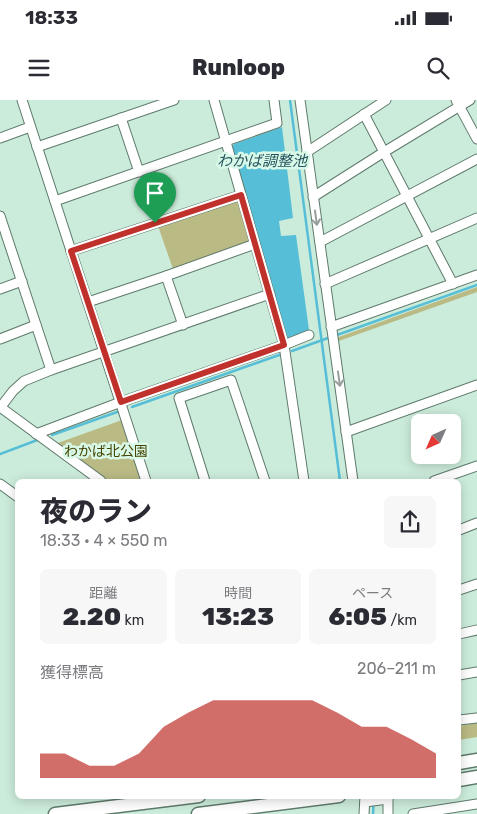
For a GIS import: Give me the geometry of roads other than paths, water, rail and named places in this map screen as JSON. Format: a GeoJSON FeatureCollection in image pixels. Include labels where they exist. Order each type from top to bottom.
{"type":"FeatureCollection","features":[{"type":"Feature","properties":{"kind":"highway"},"geometry":{"type":"LineString","coordinates":[[461,763],[477,760]]}},
{"type":"Feature","properties":{"kind":"highway"},"geometry":{"type":"LineString","coordinates":[[461,780],[477,777]]}},
{"type":"Feature","properties":{"kind":"highway"},"geometry":{"type":"LineString","coordinates":[[55,814],[175,799]]}},
{"type":"Feature","properties":{"kind":"highway"},"geometry":{"type":"LineString","coordinates":[[198,814],[316,799]]}},
{"type":"Feature","properties":{"kind":"street"},"geometry":{"type":"LineString","coordinates":[[22,100],[145,479]]}},
{"type":"Feature","properties":{"kind":"street"},"geometry":{"type":"LineString","coordinates":[[37,148],[174,100]]}},
{"type":"Feature","properties":{"kind":"street"},"geometry":{"type":"LineString","coordinates":[[214,100],[284,345],[304,479]]}},
{"type":"Feature","properties":{"kind":"street"},"geometry":{"type":"LineString","coordinates":[[55,201],[276,123],[274,100]]}},
{"type":"Feature","properties":{"kind":"street"},"geometry":{"type":"LineString","coordinates":[[307,152],[386,100]]}},
{"type":"Feature","properties":{"kind":"street"},"geometry":{"type":"LineString","coordinates":[[313,197],[458,103],[470,100]]}},
{"type":"Feature","properties":{"kind":"street"},"geometry":{"type":"LineString","coordinates":[[303,102],[307,152],[353,479]]}},
{"type":"Feature","properties":{"kind":"street"},"geometry":{"type":"LineString","coordinates":[[458,103],[477,139]]}},
{"type":"Feature","properties":{"kind":"street"},"geometry":{"type":"LineString","coordinates":[[364,114],[453,284]]}},
{"type":"Feature","properties":{"kind":"street"},"geometry":{"type":"LineString","coordinates":[[121,118],[140,172]]}},
{"type":"Feature","properties":{"kind":"street"},"geometry":{"type":"LineString","coordinates":[[0,138],[30,127]]}},
{"type":"Feature","properties":{"kind":"street"},"geometry":{"type":"LineString","coordinates":[[320,242],[477,159]]}},
{"type":"Feature","properties":{"kind":"street"},"geometry":{"type":"LineString","coordinates":[[71,251],[241,195]]}},
{"type":"Feature","properties":{"kind":"street"},"geometry":{"type":"LineString","coordinates":[[0,216],[3,238],[22,281],[51,370]]}},
{"type":"Feature","properties":{"kind":"street"},"geometry":{"type":"LineString","coordinates":[[326,284],[477,218]]}},
{"type":"Feature","properties":{"kind":"street"},"geometry":{"type":"LineString","coordinates":[[88,302],[255,244]]}},
{"type":"Feature","properties":{"kind":"street"},"geometry":{"type":"LineString","coordinates":[[331,327],[477,275]]}},
{"type":"Feature","properties":{"kind":"street"},"geometry":{"type":"LineString","coordinates":[[166,276],[183,325]]}},
{"type":"Feature","properties":{"kind":"street"},"geometry":{"type":"LineString","coordinates":[[0,289],[22,281]]}},
{"type":"Feature","properties":{"kind":"street"},"geometry":{"type":"LineString","coordinates":[[98,479],[0,407],[13,391],[24,381],[51,370],[270,294]]}},
{"type":"Feature","properties":{"kind":"street"},"geometry":{"type":"LineString","coordinates":[[0,339],[36,325]]}},
{"type":"Feature","properties":{"kind":"street"},"geometry":{"type":"LineString","coordinates":[[36,434],[310,335]]}},
{"type":"Feature","properties":{"kind":"street"},"geometry":{"type":"LineString","coordinates":[[205,479],[179,398],[232,380],[264,479]]}},
{"type":"Feature","properties":{"kind":"street"},"geometry":{"type":"LineString","coordinates":[[346,432],[477,385]]}},
{"type":"Feature","properties":{"kind":"street"},"geometry":{"type":"LineString","coordinates":[[440,479],[477,466]]}},
{"type":"Feature","properties":{"kind":"street"},"geometry":{"type":"LineString","coordinates":[[0,484],[15,495]]}},
{"type":"Feature","properties":{"kind":"street"},"geometry":{"type":"LineString","coordinates":[[461,529],[477,523]]}},
{"type":"Feature","properties":{"kind":"street"},"geometry":{"type":"LineString","coordinates":[[461,589],[477,584]]}},
{"type":"Feature","properties":{"kind":"street"},"geometry":{"type":"LineString","coordinates":[[461,634],[477,630]]}},
{"type":"Feature","properties":{"kind":"street"},"geometry":{"type":"LineString","coordinates":[[461,675],[477,672]]}},
{"type":"Feature","properties":{"kind":"street"},"geometry":{"type":"LineString","coordinates":[[461,720],[477,718]]}},
{"type":"Feature","properties":{"kind":"street"},"geometry":{"type":"LineString","coordinates":[[364,814],[365,799]]}},
{"type":"Feature","properties":{"kind":"street"},"geometry":{"type":"LineString","coordinates":[[388,799],[388,814]]}},
{"type":"Feature","properties":{"kind":"street"},"geometry":{"type":"LineString","coordinates":[[414,814],[477,804]]}},
{"type":"Feature","properties":{"kind":"water","name":"わかば調整池"},"geometry":{"type":"Polygon","coordinates":[[[282,127],[293,218],[279,221],[281,236],[296,235],[309,330],[290,340],[286,337],[232,147],[234,144],[282,127]]]}},
{"type":"Feature","properties":{"kind":"waterway"},"geometry":{"type":"LineString","coordinates":[[290,100],[340,479]]}},
{"type":"Feature","properties":{"kind":"waterway"},"geometry":{"type":"LineString","coordinates":[[337,335],[477,285]]}},
{"type":"Feature","properties":{"kind":"waterway"},"geometry":{"type":"LineString","coordinates":[[292,351],[328,338]]}},
{"type":"Feature","properties":{"kind":"waterway"},"geometry":{"type":"LineString","coordinates":[[132,407],[282,354]]}},
{"type":"Feature","properties":{"kind":"waterway"},"geometry":{"type":"LineString","coordinates":[[52,435],[120,411]]}},
{"type":"Feature","properties":{"kind":"waterway"},"geometry":{"type":"LineString","coordinates":[[0,454],[40,439]]}},
{"type":"Feature","properties":{"kind":"waterway"},"geometry":{"type":"LineString","coordinates":[[373,814],[374,799]]}},
{"type":"Feature","properties":{"kind":"park label","name":"わかば北公園"},"geometry":{"type":"Point","coordinates":[106,451]}}]}
